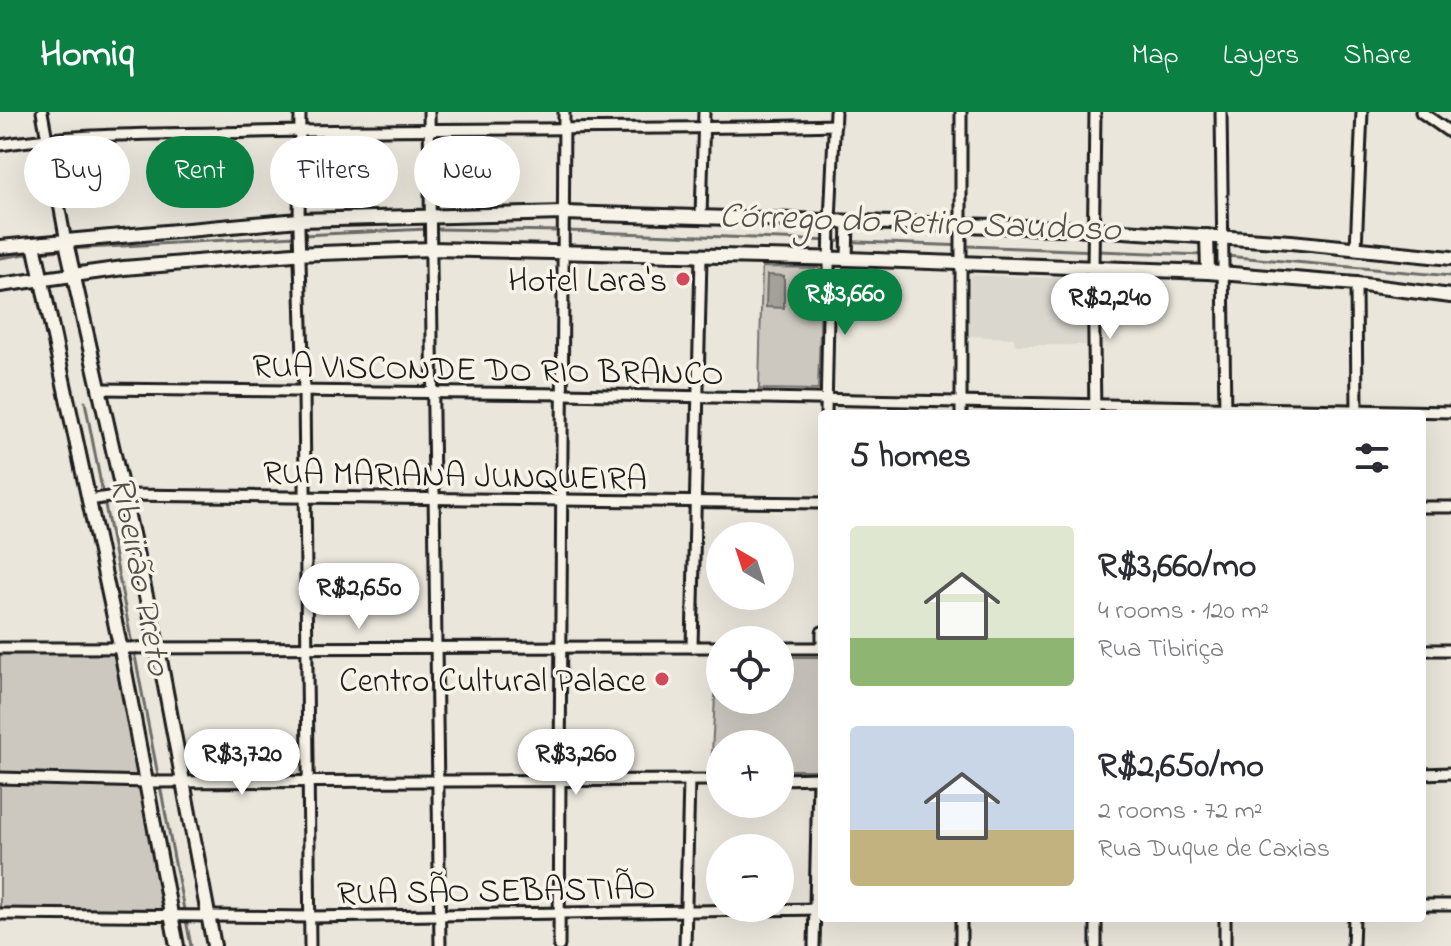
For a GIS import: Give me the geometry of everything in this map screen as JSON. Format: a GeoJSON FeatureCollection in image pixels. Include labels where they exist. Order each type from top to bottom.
{"type":"FeatureCollection","features":[{"type":"Feature","properties":{"kind":"main road"},"geometry":{"type":"LineString","coordinates":[[0,247],[35,248],[299,224],[701,216],[1356,248],[1451,258]]}},
{"type":"Feature","properties":{"kind":"main road"},"geometry":{"type":"LineString","coordinates":[[1207,240],[1208,269]]}},
{"type":"Feature","properties":{"kind":"main road"},"geometry":{"type":"LineString","coordinates":[[67,245],[154,649],[204,916],[214,946]]}},
{"type":"Feature","properties":{"kind":"main road"},"geometry":{"type":"LineString","coordinates":[[0,285],[73,271],[300,250],[431,245],[563,246],[701,257],[830,254],[1224,269],[1451,296]]}},
{"type":"Feature","properties":{"kind":"main road"},"geometry":{"type":"LineString","coordinates":[[35,248],[152,782],[176,916],[177,946]]}},
{"type":"Feature","properties":{"kind":"street"},"geometry":{"type":"LineString","coordinates":[[42,112],[47,136]]}},
{"type":"Feature","properties":{"kind":"street"},"geometry":{"type":"LineString","coordinates":[[300,112],[310,946]]}},
{"type":"Feature","properties":{"kind":"street"},"geometry":{"type":"LineString","coordinates":[[429,112],[440,946]]}},
{"type":"Feature","properties":{"kind":"street"},"geometry":{"type":"LineString","coordinates":[[559,946],[564,112]]}},
{"type":"Feature","properties":{"kind":"street"},"geometry":{"type":"LineString","coordinates":[[701,216],[704,112]]}},
{"type":"Feature","properties":{"kind":"street"},"geometry":{"type":"LineString","coordinates":[[826,410],[835,112]]}},
{"type":"Feature","properties":{"kind":"street"},"geometry":{"type":"LineString","coordinates":[[961,112],[961,410]]}},
{"type":"Feature","properties":{"kind":"street"},"geometry":{"type":"LineString","coordinates":[[1095,112],[1095,410]]}},
{"type":"Feature","properties":{"kind":"street"},"geometry":{"type":"LineString","coordinates":[[1221,112],[1225,410]]}},
{"type":"Feature","properties":{"kind":"street"},"geometry":{"type":"LineString","coordinates":[[1356,248],[1362,112]]}},
{"type":"Feature","properties":{"kind":"street"},"geometry":{"type":"LineString","coordinates":[[1421,112],[1451,133]]}},
{"type":"Feature","properties":{"kind":"street"},"geometry":{"type":"LineString","coordinates":[[119,136],[429,128],[703,129],[835,125]]}},
{"type":"Feature","properties":{"kind":"street"},"geometry":{"type":"LineString","coordinates":[[0,145],[24,141]]}},
{"type":"Feature","properties":{"kind":"street"},"geometry":{"type":"LineString","coordinates":[[60,208],[67,245]]}},
{"type":"Feature","properties":{"kind":"street"},"geometry":{"type":"LineString","coordinates":[[848,225],[848,255]]}},
{"type":"Feature","properties":{"kind":"street"},"geometry":{"type":"LineString","coordinates":[[692,647],[701,257]]}},
{"type":"Feature","properties":{"kind":"street"},"geometry":{"type":"LineString","coordinates":[[1356,284],[1357,410]]}},
{"type":"Feature","properties":{"kind":"street","name":"RUA VISCONDE DO RIO BRANCO"},"geometry":{"type":"LineString","coordinates":[[100,389],[827,399],[961,402],[1095,410]]}},
{"type":"Feature","properties":{"kind":"street","name":"RUA VISCONDE DO RIO BRANCO"},"geometry":{"type":"LineString","coordinates":[[1426,412],[1451,412]]}},
{"type":"Feature","properties":{"kind":"street","name":"RUA MARIANA JUNQUEIRA"},"geometry":{"type":"LineString","coordinates":[[92,499],[119,495],[818,503]]}},
{"type":"Feature","properties":{"kind":"street"},"geometry":{"type":"LineString","coordinates":[[1426,507],[1451,507]]}},
{"type":"Feature","properties":{"kind":"street"},"geometry":{"type":"LineString","coordinates":[[0,648],[706,647]]}},
{"type":"Feature","properties":{"kind":"street"},"geometry":{"type":"LineString","coordinates":[[794,648],[818,648]]}},
{"type":"Feature","properties":{"kind":"street"},"geometry":{"type":"LineString","coordinates":[[1426,650],[1451,650]]}},
{"type":"Feature","properties":{"kind":"street"},"geometry":{"type":"LineString","coordinates":[[1426,774],[1451,773]]}},
{"type":"Feature","properties":{"kind":"street"},"geometry":{"type":"LineString","coordinates":[[0,778],[152,782],[706,780]]}},
{"type":"Feature","properties":{"kind":"street"},"geometry":{"type":"LineString","coordinates":[[794,779],[818,778]]}},
{"type":"Feature","properties":{"kind":"street"},"geometry":{"type":"LineString","coordinates":[[685,946],[689,780]]}},
{"type":"Feature","properties":{"kind":"street"},"geometry":{"type":"LineString","coordinates":[[1426,905],[1451,905]]}},
{"type":"Feature","properties":{"kind":"street"},"geometry":{"type":"LineString","coordinates":[[814,946],[818,909]]}},
{"type":"Feature","properties":{"kind":"street","name":"RUA SÃO SEBASTIÃO"},"geometry":{"type":"LineString","coordinates":[[0,914],[310,917],[818,909]]}},
{"type":"Feature","properties":{"kind":"street"},"geometry":{"type":"LineString","coordinates":[[961,922],[961,946]]}},
{"type":"Feature","properties":{"kind":"street"},"geometry":{"type":"LineString","coordinates":[[1096,922],[1096,946]]}},
{"type":"Feature","properties":{"kind":"street"},"geometry":{"type":"LineString","coordinates":[[1225,922],[1225,946]]}},
{"type":"Feature","properties":{"kind":"street"},"geometry":{"type":"LineString","coordinates":[[1353,946],[1354,922]]}},
{"type":"Feature","properties":{"kind":"shaded area"},"geometry":{"type":"Polygon","coordinates":[[[762,267],[818,268],[822,271],[818,390],[759,389],[762,267]]]}},
{"type":"Feature","properties":{"kind":"shaded area"},"geometry":{"type":"Polygon","coordinates":[[[767,275],[784,276],[784,308],[766,307],[767,275]]]}},
{"type":"Feature","properties":{"kind":"shaded area"},"geometry":{"type":"Polygon","coordinates":[[[970,275],[1085,280],[1086,345],[1015,345],[1014,338],[968,336],[970,275]]]}},
{"type":"Feature","properties":{"kind":"shaded area"},"geometry":{"type":"Polygon","coordinates":[[[0,652],[117,654],[143,778],[0,774],[0,652]]]}},
{"type":"Feature","properties":{"kind":"shaded area"},"geometry":{"type":"Polygon","coordinates":[[[794,657],[818,657],[818,770],[794,770],[794,730],[713,730],[714,714],[794,714],[794,657]]]}},
{"type":"Feature","properties":{"kind":"shaded area"},"geometry":{"type":"Polygon","coordinates":[[[0,781],[145,785],[166,913],[0,911],[0,781]]]}},
{"type":"Feature","properties":{"kind":"waterway","name":"Córrego do Retiro Saudoso"},"geometry":{"type":"LineString","coordinates":[[303,235],[427,229]]}},
{"type":"Feature","properties":{"kind":"waterway","name":"Córrego do Retiro Saudoso"},"geometry":{"type":"LineString","coordinates":[[435,229],[559,231]]}},
{"type":"Feature","properties":{"kind":"waterway","name":"Córrego do Retiro Saudoso"},"geometry":{"type":"LineString","coordinates":[[567,231],[1203,255]]}},
{"type":"Feature","properties":{"kind":"waterway","name":"Córrego do Retiro Saudoso"},"geometry":{"type":"LineString","coordinates":[[71,249],[295,236]]}},
{"type":"Feature","properties":{"kind":"waterway","name":"Córrego do Retiro Saudoso"},"geometry":{"type":"LineString","coordinates":[[39,252],[64,250]]}},
{"type":"Feature","properties":{"kind":"waterway"},"geometry":{"type":"LineString","coordinates":[[0,258],[32,253]]}},
{"type":"Feature","properties":{"kind":"waterway","name":"Córrego do Retiro Saudoso"},"geometry":{"type":"LineString","coordinates":[[1226,256],[1451,276]]}},
{"type":"Feature","properties":{"kind":"waterway","name":"Ribeirão Preto"},"geometry":{"type":"LineString","coordinates":[[85,402],[132,644]]}},
{"type":"Feature","properties":{"kind":"waterway","name":"Ribeirão Preto"},"geometry":{"type":"LineString","coordinates":[[134,651],[191,946]]}},
{"type":"Feature","properties":{"kind":"place","name":"Hotel Lara's"},"geometry":{"type":"Point","coordinates":[683,279]}},
{"type":"Feature","properties":{"kind":"place","name":"Centro Cultural Palace"},"geometry":{"type":"Point","coordinates":[662,679]}}]}
